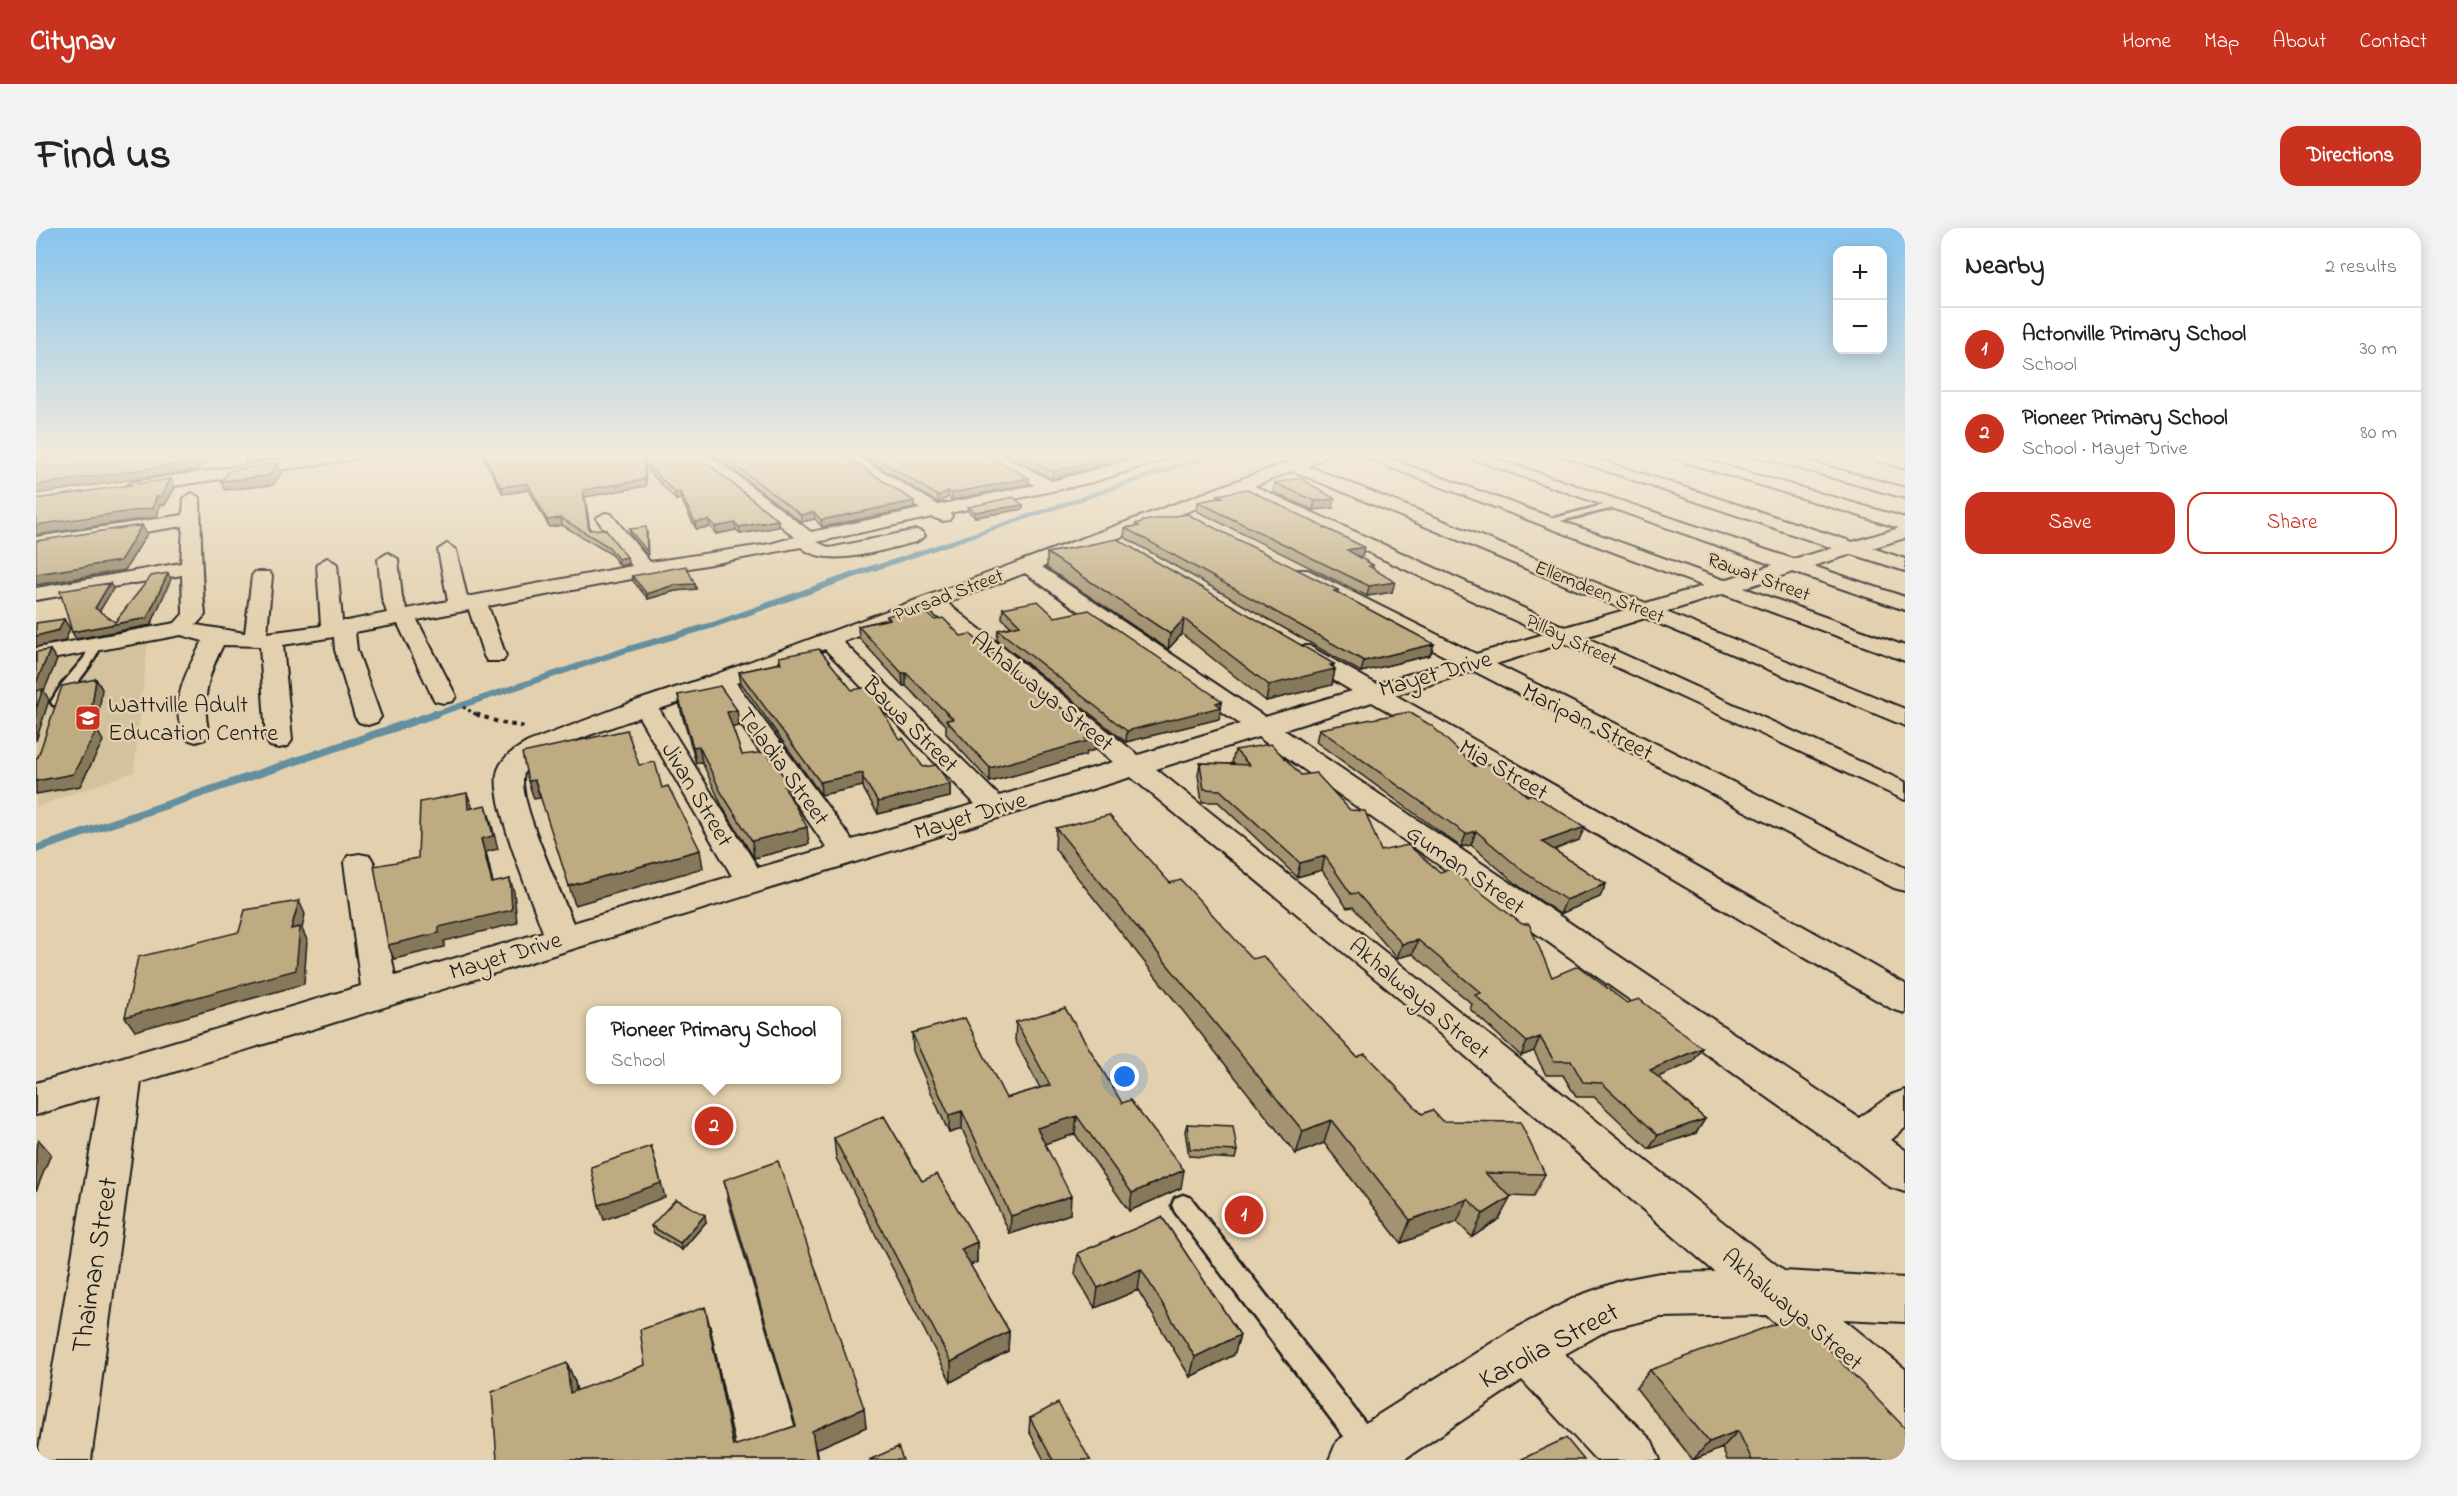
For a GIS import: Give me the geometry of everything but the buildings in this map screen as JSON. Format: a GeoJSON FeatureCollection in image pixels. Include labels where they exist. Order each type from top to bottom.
{"type":"FeatureCollection","features":[{"type":"Feature","properties":{"kind":"street"},"geometry":{"type":"LineString","coordinates":[[182,628],[194,615],[191,567],[193,510]]}},
{"type":"Feature","properties":{"kind":"street"},"geometry":{"type":"LineString","coordinates":[[769,510],[818,551],[830,554],[954,526],[936,511]]}},
{"type":"Feature","properties":{"kind":"street","name":"Pursad Street"},"geometry":{"type":"LineString","coordinates":[[562,938],[514,808],[508,781],[512,768],[521,757],[537,748],[645,706],[722,680],[1172,510]]}},
{"type":"Feature","properties":{"kind":"street"},"geometry":{"type":"LineString","coordinates":[[1179,510],[1208,525]]}},
{"type":"Feature","properties":{"kind":"street","name":"Pillay Street"},"geometry":{"type":"LineString","coordinates":[[1293,510],[1905,792]]}},
{"type":"Feature","properties":{"kind":"street","name":"Ellemdeen Street"},"geometry":{"type":"LineString","coordinates":[[1403,510],[1905,718]]}},
{"type":"Feature","properties":{"kind":"street","name":"Rawat Street"},"geometry":{"type":"LineString","coordinates":[[1518,510],[1905,654]]}},
{"type":"Feature","properties":{"kind":"street"},"geometry":{"type":"LineString","coordinates":[[1631,510],[1905,604]]}},
{"type":"Feature","properties":{"kind":"street"},"geometry":{"type":"LineString","coordinates":[[1740,510],[1905,565]]}},
{"type":"Feature","properties":{"kind":"street"},"geometry":{"type":"LineString","coordinates":[[1859,510],[1905,524]]}},
{"type":"Feature","properties":{"kind":"street"},"geometry":{"type":"LineString","coordinates":[[36,543],[193,519]]}},
{"type":"Feature","properties":{"kind":"street"},"geometry":{"type":"LineString","coordinates":[[605,519],[645,569]]}},
{"type":"Feature","properties":{"kind":"street","name":"Mayet Drive"},"geometry":{"type":"LineString","coordinates":[[36,1099],[994,807],[1138,766],[1372,692],[1796,567],[1905,532]]}},
{"type":"Feature","properties":{"kind":"street"},"geometry":{"type":"LineString","coordinates":[[1104,536],[1135,554]]}},
{"type":"Feature","properties":{"kind":"street"},"geometry":{"type":"LineString","coordinates":[[36,655],[182,628],[215,639],[264,640],[405,616],[645,569],[777,548],[805,539]]}},
{"type":"Feature","properties":{"kind":"street"},"geometry":{"type":"LineString","coordinates":[[447,550],[468,604],[495,656]]}},
{"type":"Feature","properties":{"kind":"street"},"geometry":{"type":"LineString","coordinates":[[388,559],[392,598],[399,613],[405,616],[431,674],[444,696]]}},
{"type":"Feature","properties":{"kind":"street"},"geometry":{"type":"LineString","coordinates":[[327,564],[338,628],[368,717]]}},
{"type":"Feature","properties":{"kind":"street","name":"Maripan Street"},"geometry":{"type":"LineString","coordinates":[[1282,564],[1905,881]]}},
{"type":"Feature","properties":{"kind":"street","name":"Guman Street"},"geometry":{"type":"LineString","coordinates":[[1027,565],[1860,1140],[1905,1174]]}},
{"type":"Feature","properties":{"kind":"street"},"geometry":{"type":"LineString","coordinates":[[36,594],[191,567]]}},
{"type":"Feature","properties":{"kind":"street"},"geometry":{"type":"LineString","coordinates":[[262,576],[264,640],[271,660],[279,741]]}},
{"type":"Feature","properties":{"kind":"street","name":"Akhalwaya Street"},"geometry":{"type":"LineString","coordinates":[[930,600],[1406,985],[1905,1402]]}},
{"type":"Feature","properties":{"kind":"street","name":"Mia Street"},"geometry":{"type":"LineString","coordinates":[[1279,638],[1905,1000]]}},
{"type":"Feature","properties":{"kind":"street"},"geometry":{"type":"LineString","coordinates":[[196,734],[190,695],[195,676],[215,639]]}},
{"type":"Feature","properties":{"kind":"street","name":"Bawa Street"},"geometry":{"type":"LineString","coordinates":[[828,640],[994,807]]}},
{"type":"Feature","properties":{"kind":"street","name":"Teladia Street"},"geometry":{"type":"LineString","coordinates":[[722,680],[846,853]]}},
{"type":"Feature","properties":{"kind":"street","name":"Jivan Street"},"geometry":{"type":"LineString","coordinates":[[645,706],[751,882]]}},
{"type":"Feature","properties":{"kind":"street"},"geometry":{"type":"LineString","coordinates":[[359,863],[380,993]]}},
{"type":"Feature","properties":{"kind":"street","name":"Thaiman Street"},"geometry":{"type":"LineString","coordinates":[[64,1460],[123,1071]]}},
{"type":"Feature","properties":{"kind":"street"},"geometry":{"type":"LineString","coordinates":[[1860,1140],[1905,1106]]}},
{"type":"Feature","properties":{"kind":"street","name":"Karolia Street"},"geometry":{"type":"LineString","coordinates":[[1363,1455],[1527,1349],[1594,1312],[1623,1302],[1660,1295],[1774,1293],[1905,1300]]}},
{"type":"Feature","properties":{"kind":"street"},"geometry":{"type":"LineString","coordinates":[[1527,1349],[1633,1460]]}},
{"type":"Feature","properties":{"kind":"lane"},"geometry":{"type":"LineString","coordinates":[[1547,521],[1592,510]]}},
{"type":"Feature","properties":{"kind":"lane"},"geometry":{"type":"LineString","coordinates":[[54,713],[61,691],[94,653],[96,643]]}},
{"type":"Feature","properties":{"kind":"lane"},"geometry":{"type":"LineString","coordinates":[[1183,1205],[1324,1387],[1363,1455]]}},
{"type":"Feature","properties":{"kind":"path"},"geometry":{"type":"LineString","coordinates":[[444,696],[474,715],[505,725],[580,731]]}},
{"type":"Feature","properties":{"kind":"shaded area","name":"Wattville Adult Education Centre"},"geometry":{"type":"Polygon","coordinates":[[[148,641],[134,772],[36,807],[36,663],[148,641]]]}},
{"type":"Feature","properties":{"kind":"waterway"},"geometry":{"type":"LineString","coordinates":[[872,569],[1046,510]]}},
{"type":"Feature","properties":{"kind":"waterway"},"geometry":{"type":"LineString","coordinates":[[430,716],[629,649],[713,625],[876,567]]}},
{"type":"Feature","properties":{"kind":"waterway"},"geometry":{"type":"LineString","coordinates":[[36,849],[435,714]]}},
{"type":"Feature","properties":{"kind":"place","name":"Wattville Adult Education Centre"},"geometry":{"type":"Point","coordinates":[88,718]}},
{"type":"Feature","properties":{"kind":"place","name":"Pioneer Primary School"},"geometry":{"type":"Point","coordinates":[714,1126]}},
{"type":"Feature","properties":{"kind":"place","name":"Actonville Primary School"},"geometry":{"type":"Point","coordinates":[1244,1215]}}]}
